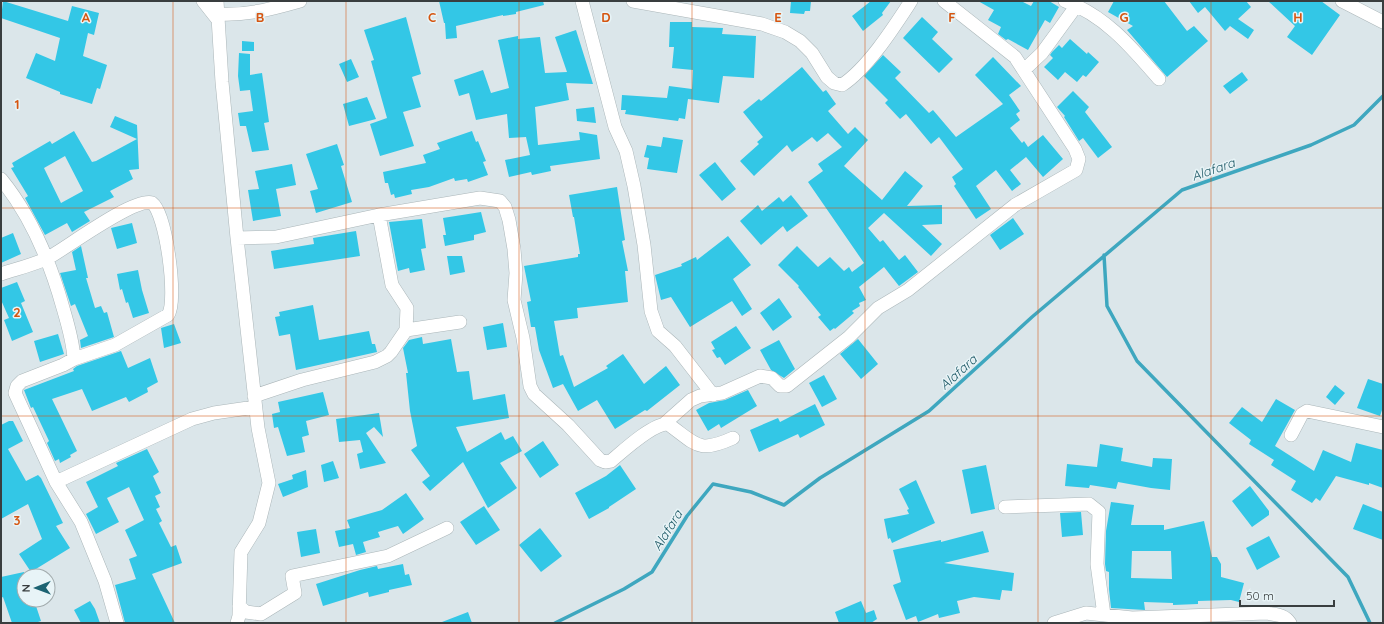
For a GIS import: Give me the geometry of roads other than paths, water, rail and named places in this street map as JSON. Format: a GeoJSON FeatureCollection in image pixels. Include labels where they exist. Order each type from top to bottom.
{"type":"FeatureCollection","features":[{"type":"Feature","properties":{"kind":"street"},"geometry":{"type":"LineString","coordinates":[[203,1],[218,17]]}},
{"type":"Feature","properties":{"kind":"street"},"geometry":{"type":"LineString","coordinates":[[217,1],[222,82],[237,238],[255,402],[269,484],[260,523],[241,552],[237,623]]}},
{"type":"Feature","properties":{"kind":"street"},"geometry":{"type":"LineString","coordinates":[[218,17],[268,10],[300,1]]}},
{"type":"Feature","properties":{"kind":"street"},"geometry":{"type":"LineString","coordinates":[[582,1],[616,127],[626,150],[644,245],[651,311],[658,331],[675,346],[713,394]]}},
{"type":"Feature","properties":{"kind":"street"},"geometry":{"type":"LineString","coordinates":[[633,1],[762,24],[785,32],[800,41],[812,53],[827,77],[834,83],[842,85],[851,79],[877,49],[911,1]]}},
{"type":"Feature","properties":{"kind":"street"},"geometry":{"type":"LineString","coordinates":[[237,238],[254,239],[276,237],[379,215],[480,198],[500,201],[505,207],[511,227],[516,273],[514,300],[523,338],[530,386],[534,394],[568,424],[597,457],[605,462],[611,460],[647,433],[664,424],[691,400],[700,396],[722,393],[760,376],[772,378],[780,386],[787,386],[849,337],[878,308],[908,290],[1014,205],[1076,170],[1079,158],[1076,149],[1015,57],[1003,45],[968,21],[944,1]]}},
{"type":"Feature","properties":{"kind":"street"},"geometry":{"type":"LineString","coordinates":[[1342,1],[1383,22]]}},
{"type":"Feature","properties":{"kind":"street"},"geometry":{"type":"LineString","coordinates":[[1024,70],[1042,53],[1071,3],[1099,18],[1126,41],[1159,79]]}},
{"type":"Feature","properties":{"kind":"street"},"geometry":{"type":"LineString","coordinates":[[1,179],[25,211],[48,258],[54,274],[72,339],[74,359]]}},
{"type":"Feature","properties":{"kind":"street"},"geometry":{"type":"LineString","coordinates":[[1,274],[48,258],[126,210],[144,202],[152,203],[159,210],[170,269],[170,311],[168,315],[114,345],[74,359],[22,381],[17,386],[14,393],[56,482],[81,522],[105,581],[117,623]]}},
{"type":"Feature","properties":{"kind":"street"},"geometry":{"type":"LineString","coordinates":[[56,482],[192,419],[255,402],[302,380],[382,360],[391,352],[406,330],[407,308],[392,285],[379,215]]}},
{"type":"Feature","properties":{"kind":"street"},"geometry":{"type":"LineString","coordinates":[[406,330],[460,322]]}},
{"type":"Feature","properties":{"kind":"street"},"geometry":{"type":"LineString","coordinates":[[1291,435],[1302,414],[1307,411],[1383,427]]}},
{"type":"Feature","properties":{"kind":"street"},"geometry":{"type":"LineString","coordinates":[[664,424],[668,424],[687,440],[706,447],[717,446],[733,438]]}},
{"type":"Feature","properties":{"kind":"street"},"geometry":{"type":"LineString","coordinates":[[1005,507],[1089,504],[1099,512],[1097,564],[1104,615]]}},
{"type":"Feature","properties":{"kind":"street"},"geometry":{"type":"LineString","coordinates":[[239,606],[246,612],[261,614],[295,593],[292,576],[388,556],[446,528]]}},
{"type":"Feature","properties":{"kind":"street"},"geometry":{"type":"LineString","coordinates":[[1054,623],[1086,613],[1132,618],[1266,613],[1281,615],[1290,623]]}},
{"type":"Feature","properties":{"kind":"waterway","name":"Alafara"},"geometry":{"type":"LineString","coordinates":[[555,623],[624,589],[652,572],[687,516],[713,484],[751,492],[784,505],[820,478],[929,411],[1032,317],[1182,190],[1311,145],[1354,125],[1383,96]]}},
{"type":"Feature","properties":{"kind":"waterway"},"geometry":{"type":"LineString","coordinates":[[1104,255],[1107,306],[1137,361],[1348,577],[1370,623]]}}]}
